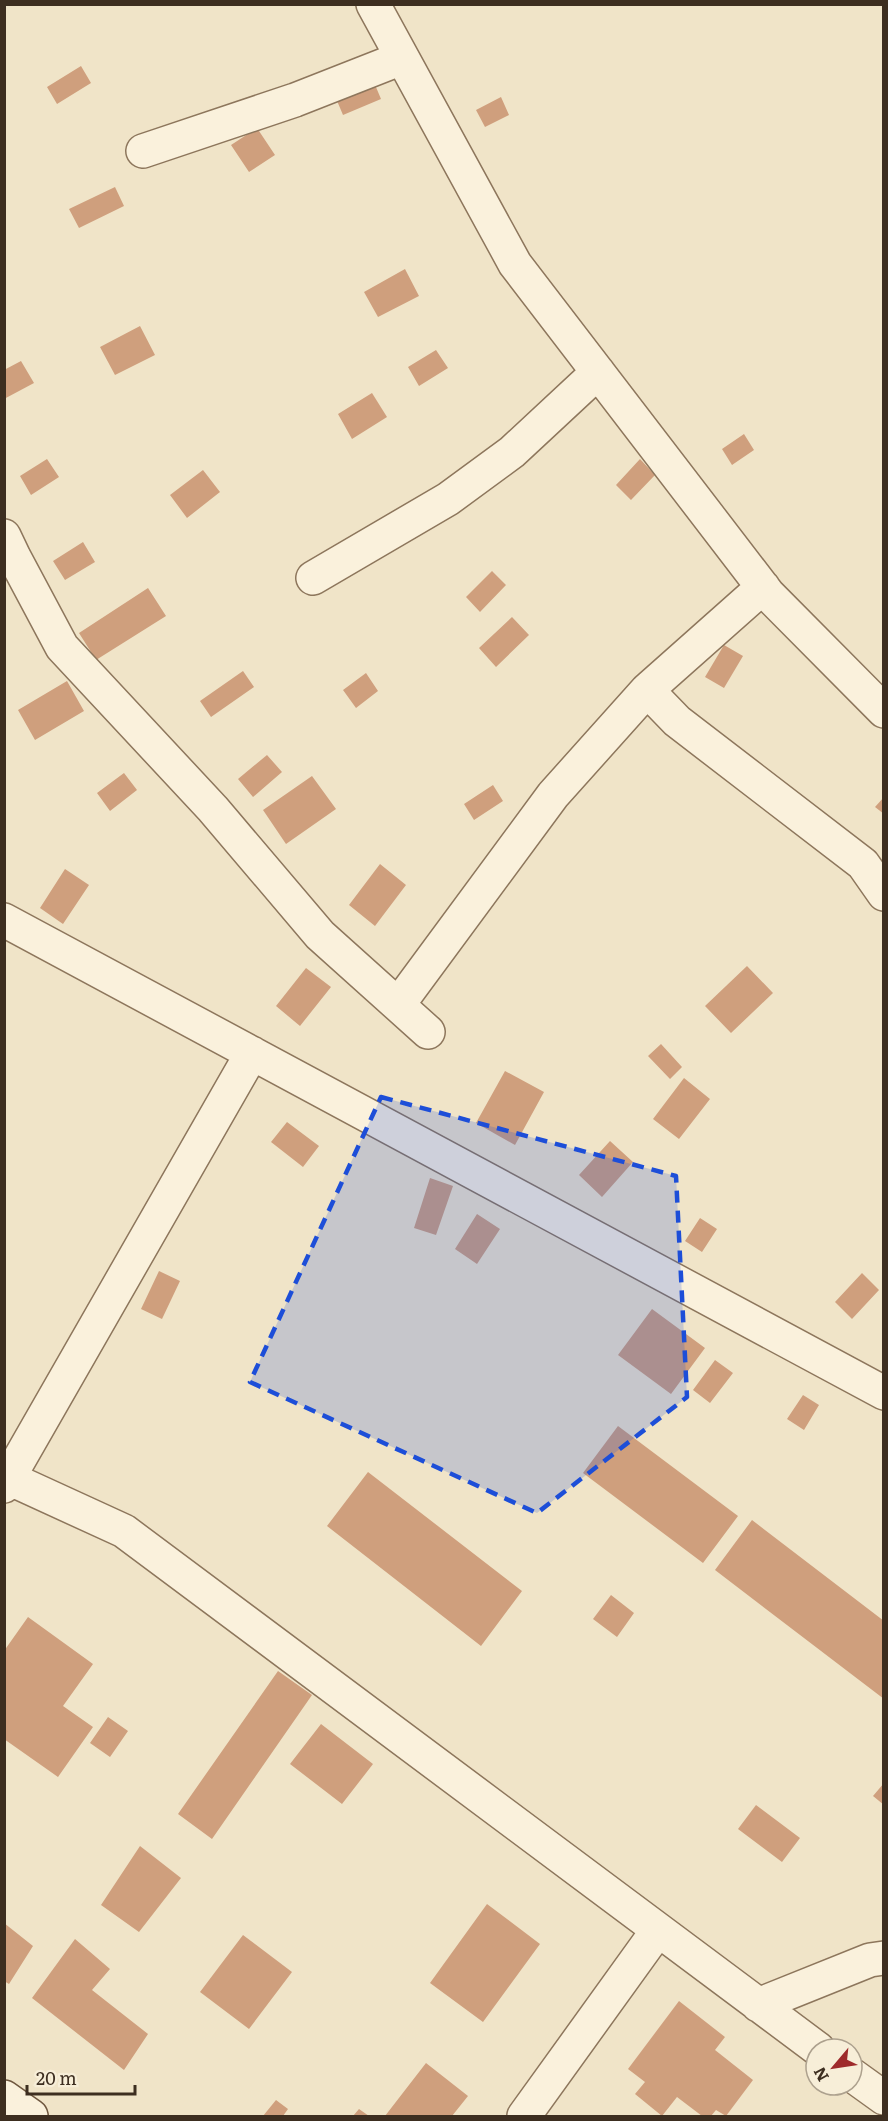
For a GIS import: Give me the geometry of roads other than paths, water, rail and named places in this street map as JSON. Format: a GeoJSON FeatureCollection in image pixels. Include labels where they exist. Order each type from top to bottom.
{"type":"FeatureCollection","features":[{"type":"Feature","properties":{"kind":"street"},"geometry":{"type":"LineString","coordinates":[[373,4],[515,264],[763,587],[884,711]]}},
{"type":"Feature","properties":{"kind":"street"},"geometry":{"type":"LineString","coordinates":[[142,151],[295,100],[402,58]]}},
{"type":"Feature","properties":{"kind":"street"},"geometry":{"type":"LineString","coordinates":[[313,578],[457,493],[512,452],[598,372]]}},
{"type":"Feature","properties":{"kind":"street"},"geometry":{"type":"LineString","coordinates":[[4,536],[62,647],[213,809],[320,934],[428,1032]]}},
{"type":"Feature","properties":{"kind":"street"},"geometry":{"type":"LineString","coordinates":[[398,1005],[553,795],[647,690],[763,587]]}},
{"type":"Feature","properties":{"kind":"street"},"geometry":{"type":"LineString","coordinates":[[647,690],[677,722],[863,864],[884,894]]}},
{"type":"Feature","properties":{"kind":"street"},"geometry":{"type":"LineString","coordinates":[[4,920],[884,1393]]}},
{"type":"Feature","properties":{"kind":"street"},"geometry":{"type":"LineString","coordinates":[[252,1053],[6,1480],[124,1531],[804,2039]]}},
{"type":"Feature","properties":{"kind":"street"},"geometry":{"type":"LineString","coordinates":[[524,2116],[658,1930]]}},
{"type":"Feature","properties":{"kind":"street"},"geometry":{"type":"LineString","coordinates":[[758,2005],[870,1960],[884,1958]]}},
{"type":"Feature","properties":{"kind":"street"},"geometry":{"type":"LineString","coordinates":[[864,2084],[884,2098]]}},
{"type":"Feature","properties":{"kind":"street"},"geometry":{"type":"LineString","coordinates":[[4,2097],[31,2116]]}}]}
